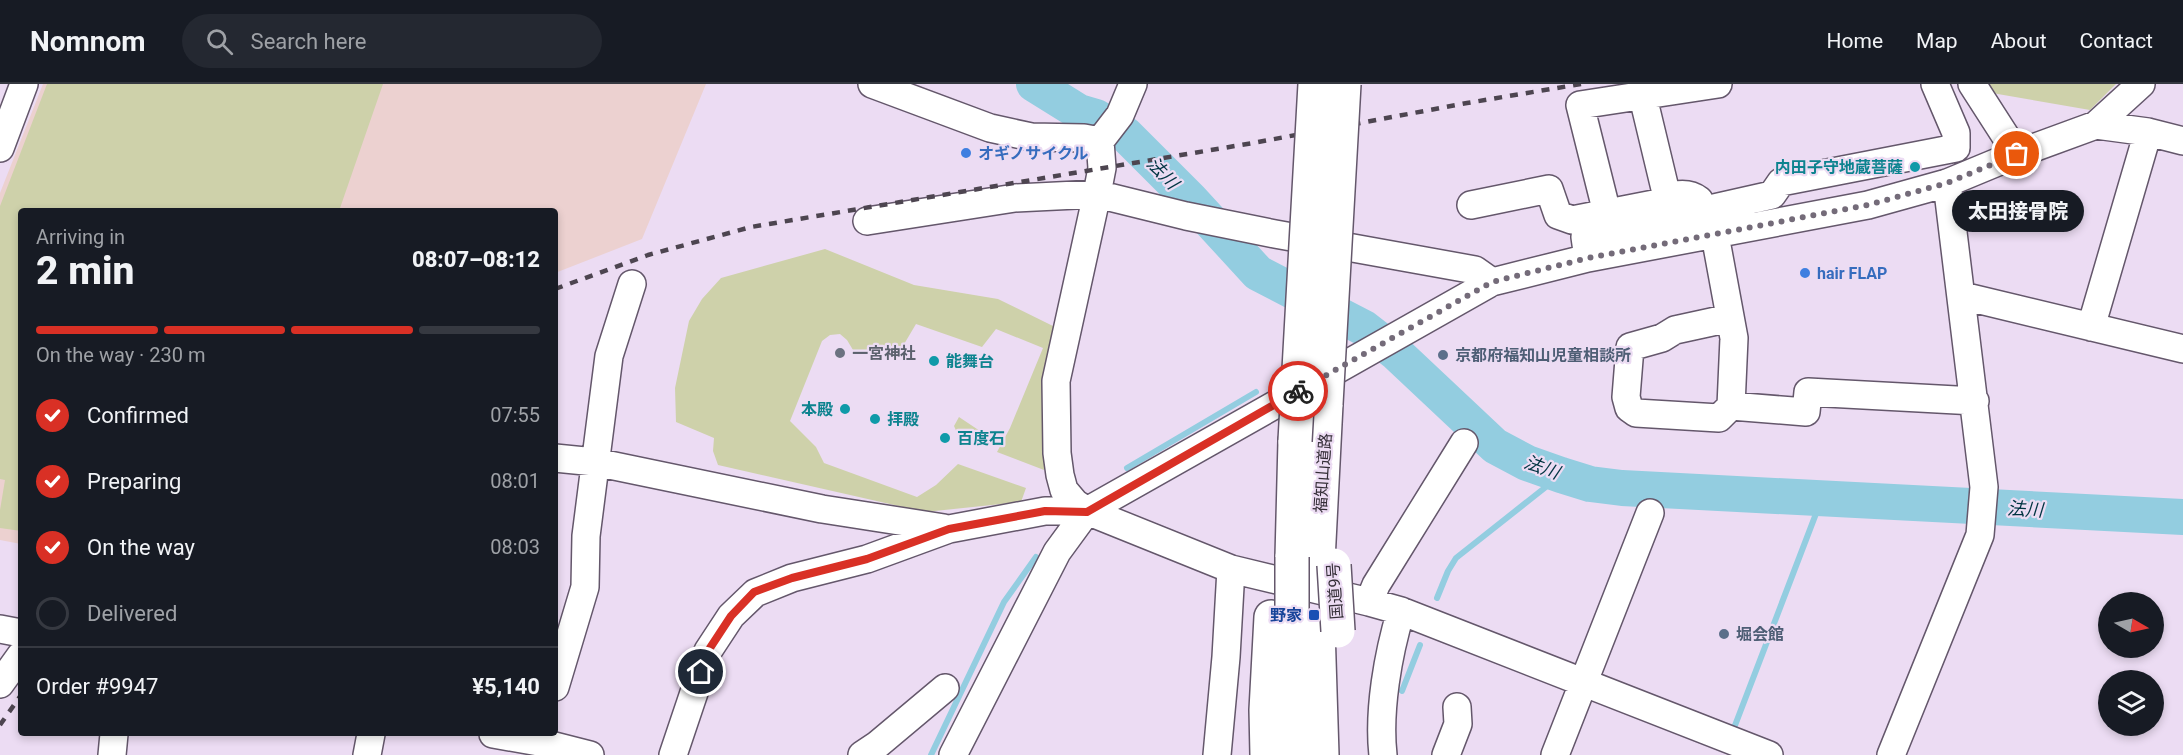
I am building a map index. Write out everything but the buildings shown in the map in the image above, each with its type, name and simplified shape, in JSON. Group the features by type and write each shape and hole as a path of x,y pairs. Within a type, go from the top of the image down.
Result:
{"highway":[{"name":"福知山道路","path":"1294,479 1315,84"},
{"name":"国道9号","path":"1267,755 1266,710 1305,624 1305,560 1327,416 1344,84"},
{"name":"国道9号","path":"1294,479 1305,560 1305,624 1343,755"},
{"path":"1296,755 1305,624"},
{"path":"1305,624 1322,755"}],"street":[{"path":"872,84 990,129 1031,137 1084,138 1108,131"},
{"path":"1133,84 1108,131 1097,194 1056,381 1057,453 1060,475 1064,490 1075,503 1087,512 1231,569 1401,611 1768,755"},
{"path":"1607,213 1581,105 1718,84"},
{"path":"1588,258 1585,237 1598,230 1772,195 1781,182 1956,148 1956,133 1935,84"},
{"path":"1972,84 2017,154"},
{"path":"953,755 1057,552 1087,512 1383,343 1492,282 1588,258 1868,205 1947,183 2096,125 2140,84"},
{"path":"0,148 14,96"},
{"path":"1643,97 1667,197"},
{"path":"2096,125 2148,132 2183,141"},
{"path":"2091,327 2148,132"},
{"path":"1891,755 1980,535 1982,522 1984,487 1963,296 1947,183"},
{"path":"1471,205 1549,189 1556,210 1564,219 1572,220 1659,203 1667,197 1692,195 1699,200 1701,211"},
{"path":"867,221 1014,198 1097,194 1223,224 1474,270 1492,282"},
{"path":"1715,235 1734,338 1731,405 1719,418 1636,413 1629,408 1626,397 1630,347 1662,338 1676,330 1730,318"},
{"path":"558,677 585,586 586,536 609,356 632,284"},
{"path":"1963,296 2183,349"},
{"path":"1731,405 1806,412 1808,392 1975,402"},
{"path":"1369,602 1376,585 1464,443"},
{"path":"558,458 594,462 822,509 949,529"},
{"path":"673,755 708,651 731,616 754,592 792,578 867,559 949,529 1045,511 1087,512"},
{"path":"1555,755 1650,513"},
{"path":"1216,755 1224,680 1231,569"},
{"path":"1383,755 1381,733 1389,663 1401,611"},
{"path":"0,629 18,632"},
{"path":"0,684 18,659"},
{"path":"862,755 945,688"},
{"path":"1446,755 1458,724 1457,707"},
{"path":"112,755 114,736"},
{"path":"367,755 371,736"},
{"path":"503,736 590,755"}],"shaded area":[{"path":"43,84 706,84 642,239 558,272 558,208 18,208 18,543 0,540 0,193"}],"green space":[{"path":"47,84 383,84 340,208 18,208 18,531 0,528 0,510 5,480 0,479 0,206"},
{"path":"1987,84 2116,84 2090,110 1992,93"},
{"path":"825,249 914,285 998,299 1055,327 1044,470 997,452 1010,428 1043,348 996,329 982,347 916,324 897,356 884,358 853,350 840,334 830,335 822,341 790,421 816,447 824,463 917,497 936,485 958,464 1026,488 1021,502 925,512 718,465 713,451 714,438 676,422 675,388 689,321 702,299 721,278"},
{"path":"959,417 980,431 979,440 959,437 954,426"}],"waterway":[{"name":"法川","path":"1034,84 1079,112 1096,117 1126,135 1190,199 1258,273 1364,328 1395,352 1495,446 1527,463 1590,484 1622,488 2183,517"},
{"name":"法川","path":"1360,333 1364,328"},
{"path":"1127,468 1256,392"},
{"path":"1437,598 1456,558 1561,475"},
{"path":"1734,728 1822,498"},
{"path":"931,755 1004,602 1036,557"},
{"path":"1402,691 1420,645"}],"railway":[{"path":"558,288 648,255 751,227 1253,143 1581,84"},
{"path":"0,725 18,699"}],"way so far":[{"path":"1298,391 1492,282 1588,258 1868,205 1947,183 2017,154"}],"place":[{"name":"オギノサイクル","path":"966,153"},
{"name":"太田接骨院","path":"2017,154"},
{"name":"内田子守地蔵菩薩","path":"1915,167"},
{"name":"hair FLAP","path":"1805,273"},
{"name":"一宮神社","path":"840,353"},
{"name":"京都府福知山児童相談所","path":"1443,355"},
{"name":"能舞台","path":"934,361"},
{"name":"本殿","path":"845,409"},
{"name":"拝殿","path":"875,419"},
{"name":"百度石","path":"945,438"},
{"name":"野家","path":"1314,615"},
{"name":"堀会館","path":"1724,634"}],"route":[{"path":"701,672 708,651 731,616 754,592 792,578 867,559 949,529 1045,511 1087,512 1298,391"}]}
